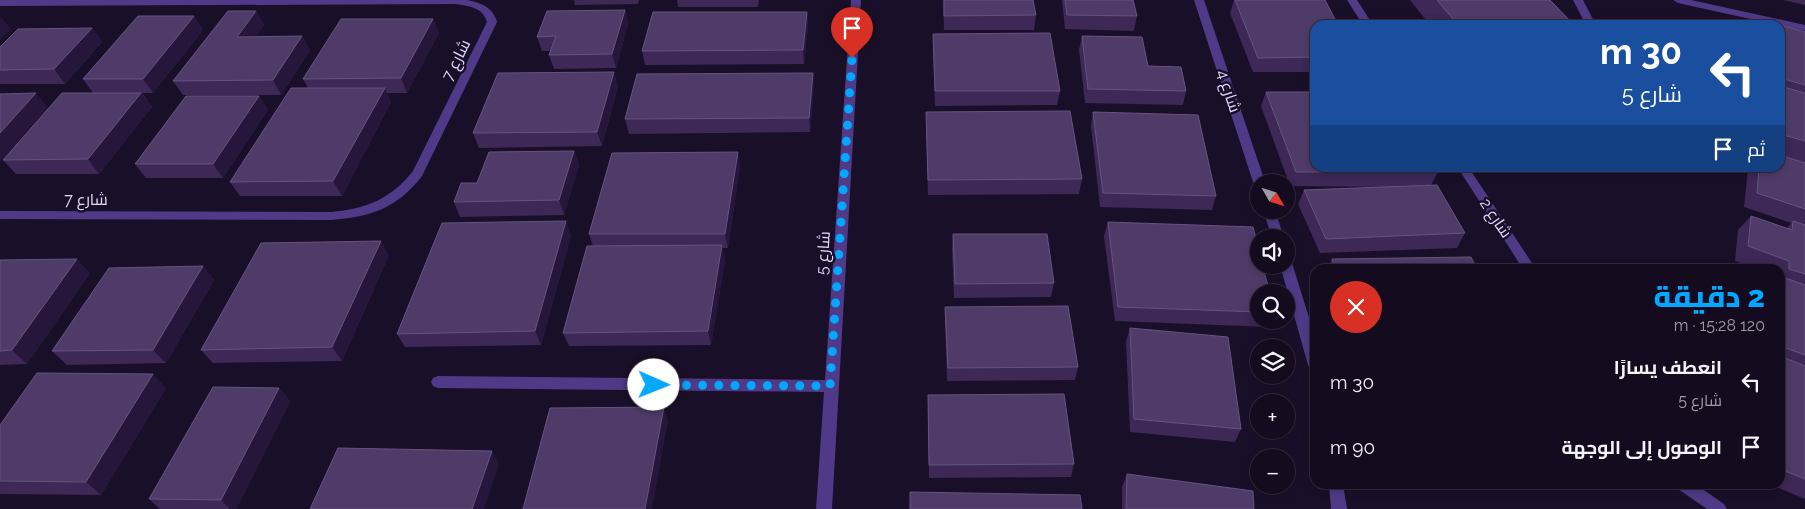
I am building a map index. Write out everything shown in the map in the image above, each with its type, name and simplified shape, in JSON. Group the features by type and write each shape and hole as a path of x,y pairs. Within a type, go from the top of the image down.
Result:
{"street":[{"name":"شارع 7","path":"0,3 455,0 478,5 489,14 492,22 418,173 403,192 372,210 331,216 0,215"},
{"name":"شارع 5","path":"824,509 830,386 856,0"},
{"name":"شارع 4","path":"1198,0 1257,174"},
{"path":"1352,0 1365,20"},
{"path":"1578,0 1588,20"},
{"path":"1678,0 1769,20"},
{"path":"1785,24 1805,28"},
{"name":"شارع 2","path":"1466,172 1527,264"},
{"path":"1289,274 1310,343"},
{"path":"438,382 830,386"},
{"path":"1337,489 1339,509"},
{"path":"1690,489 1719,509"}],"building":[{"path":"944,0 1033,0 1036,15 944,16"},
{"path":"1065,0 1133,0 1137,16 1067,15"},
{"path":"1235,0 1325,0 1335,20 1310,20 1310,57 1258,58"},
{"path":"1437,0 1550,0 1569,20 1454,20"},
{"path":"625,10 612,54 549,55 556,36 537,37 547,11"},
{"path":"228,11 256,11 237,37 302,36 273,80 173,81"},
{"path":"653,12 807,12 803,50 642,51"},
{"path":"138,16 194,16 143,79 83,79"},
{"path":"341,19 433,19 401,78 303,79"},
{"path":"1785,26 1805,32 1805,85 1785,79"},
{"path":"92,28 54,69 0,70 0,47 18,29"},
{"path":"1050,33 1060,91 935,91 933,34"},
{"path":"1082,36 1142,37 1148,66 1181,67 1186,91 1088,89"},
{"path":"614,72 597,132 473,133 498,73"},
{"path":"813,73 809,118 625,119 637,74"},
{"path":"1785,87 1805,93 1805,141 1785,135"},
{"path":"291,88 385,88 333,181 230,182"},
{"path":"1266,92 1310,92 1310,172 1296,172"},
{"path":"36,93 0,133 0,94"},
{"path":"62,93 141,93 88,159 3,160"},
{"path":"186,96 259,96 213,164 135,164"},
{"path":"1070,111 1082,179 928,180 926,112"},
{"path":"1093,112 1198,115 1216,196 1103,193"},
{"path":"574,151 559,200 454,202 461,183 477,183 489,152"},
{"path":"738,152 725,234 589,234 612,153"},
{"path":"1785,157 1805,163 1805,209 1757,193 1759,172 1785,172"},
{"path":"1437,185 1465,233 1326,239 1304,190"},
{"path":"1751,216 1792,230 1793,221 1805,225 1805,274 1789,269 1789,261 1748,246"},
{"path":"566,221 535,331 397,334 442,223"},
{"path":"1108,222 1253,227 1254,229 1250,229 1250,274 1265,274 1268,284 1250,284 1250,312 1118,307"},
{"path":"953,234 1047,234 1054,283 955,284"},
{"path":"381,241 332,347 201,350 261,243"},
{"path":"722,245 708,331 563,333 587,246"},
{"path":"1471,257 1474,264 1334,264 1332,259"},
{"path":"77,259 12,350 0,351 0,260"},
{"path":"203,266 153,350 52,351 109,268"},
{"path":"1785,278 1805,285 1805,355 1785,348"},
{"path":"1068,306 1078,367 948,368 945,307"},
{"path":"1130,328 1228,337 1241,429 1134,419"},
{"path":"1785,358 1805,366 1805,479 1785,471"},
{"path":"37,373 153,374 86,482 0,481 0,425"},
{"path":"213,387 279,388 221,500 149,499"},
{"path":"1064,394 1074,464 929,465 928,395"},
{"path":"664,407 645,509 523,509 550,408"},
{"path":"338,448 492,451 472,509 310,509"},
{"path":"1127,474 1250,491 1250,494 1253,494 1254,509 1126,509"},
{"path":"910,492 1080,495 1082,509 910,509"}],"route":[{"path":"654,385 830,386 852,58"}]}
